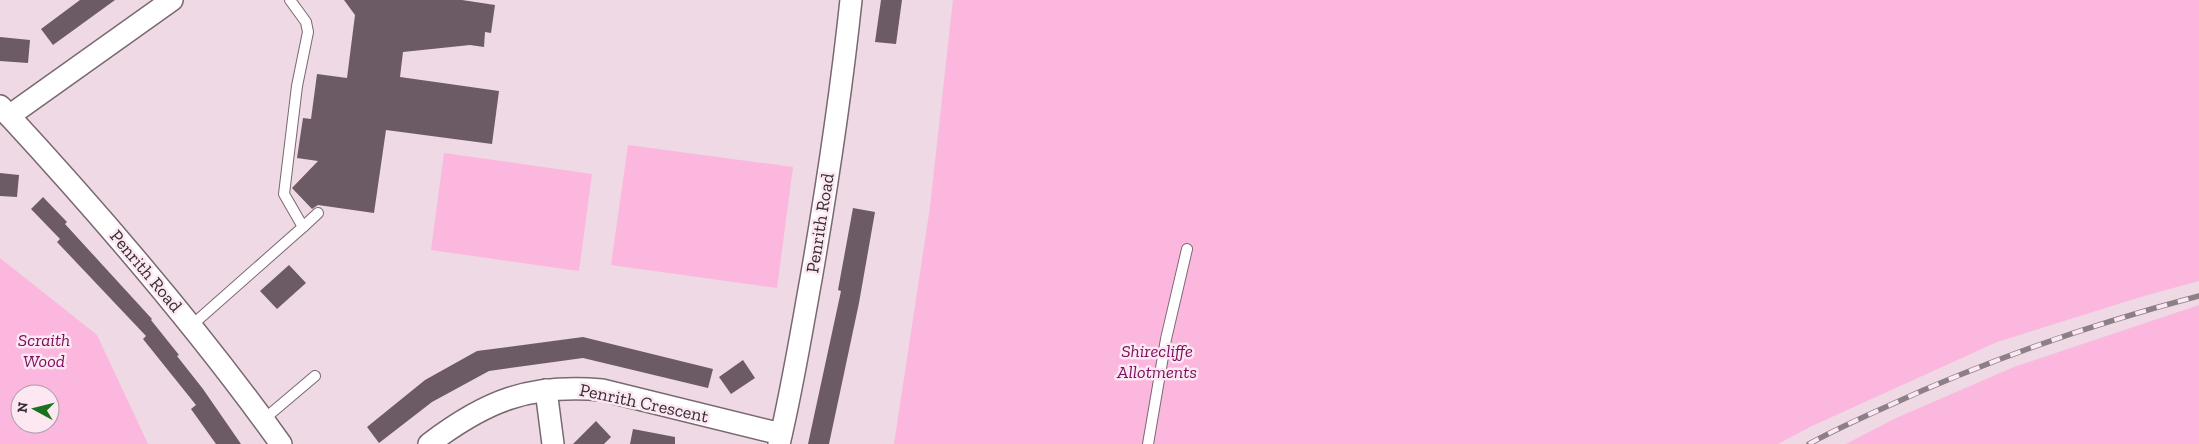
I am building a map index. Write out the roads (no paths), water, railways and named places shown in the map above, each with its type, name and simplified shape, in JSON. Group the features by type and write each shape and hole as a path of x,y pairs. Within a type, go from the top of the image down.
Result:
{"street":[{"path":"4,111 172,0"},
{"name":"Penrith Road","path":"780,439 819,228 843,69 850,0"},
{"name":"Penrith Road","path":"4,111 128,249 191,326 281,444"},
{"name":"Penrith Crescent","path":"429,444 478,411 509,397 546,390 572,388 602,390 780,439"},
{"path":"546,390 553,444"}],"lane":[{"path":"290,0 306,22 308,32 297,86 284,194 303,227"},
{"path":"191,326 318,213"},
{"path":"1148,444 1166,339 1187,249"},
{"path":"263,420 314,376"}],"railway":[{"path":"1809,444 1848,424 1926,389 2002,358 2080,331 2199,296"}],"park label":[{"name":"Scraith Wood","path":"44,350"},
{"name":"Shirecliffe Allotments","path":"1157,361"}]}
